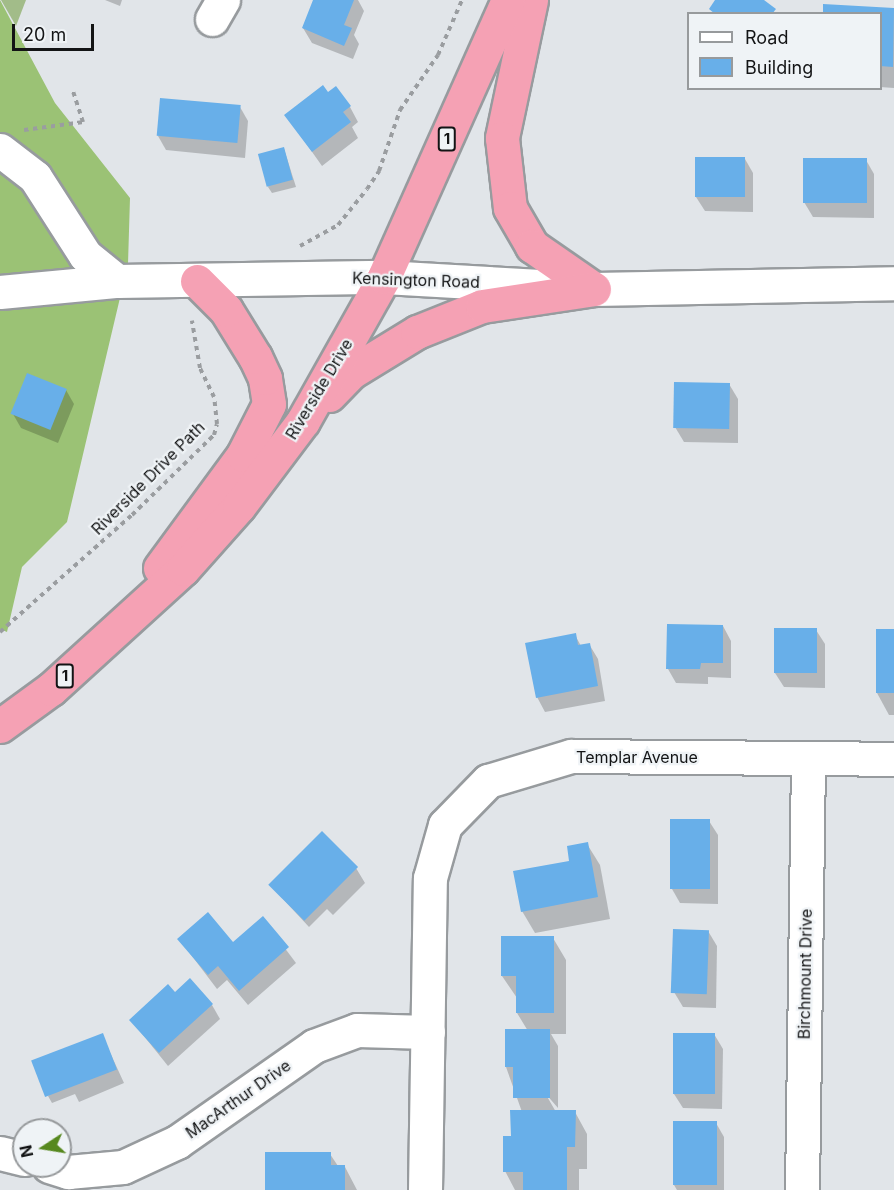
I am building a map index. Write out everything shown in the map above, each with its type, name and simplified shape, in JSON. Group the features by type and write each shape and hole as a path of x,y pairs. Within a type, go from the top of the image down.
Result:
{"highway":[{"name":"Riverside Drive","path":"0,726 51,689 124,619 163,588 212,538 303,422 384,277 508,0"},
{"path":"531,0 502,138 510,208 532,246 594,289"},
{"path":"303,422 350,373 417,332 482,306 594,289"},
{"path":"124,619 243,455 268,404 265,378 226,310 194,295"}],"street":[{"path":"10,140 84,255 117,281"},
{"name":"Kensington Road","path":"0,292 117,281 194,295 384,277 594,289 894,283"},
{"name":"Templar Avenue","path":"425,1190 430,878 446,825 488,781 571,756 894,759"},
{"name":"Birchmount Drive","path":"802,1190 808,758"},
{"name":"MacArthur Drive","path":"72,1172 123,1167 177,1142 314,1046 357,1030 428,1032"}],"path":[{"path":"289,248 318,239 354,210 379,171 400,110 438,56 462,0"},
{"path":"10,140 82,122 74,92"},
{"name":"Riverside Drive Path","path":"0,632 123,522 214,435 217,424 214,398 196,351 194,295"}],"green space":[{"path":"0,0 55,103 130,198 128,264 67,522 22,567 7,632 0,629"},
{"path":"1,0 26,0 16,26"}],"building":[{"path":"313,0 354,0 344,25 352,28 344,46 302,28"},
{"path":"715,0 764,0 776,9 774,12 713,12 709,9"},
{"path":"823,4 894,8 893,67 882,66 882,12 823,12"},
{"path":"323,85 328,92 336,86 351,106 343,112 351,122 312,152 284,115"},
{"path":"160,98 241,105 237,143 157,136"},
{"path":"284,147 293,180 267,187 258,154"},
{"path":"695,157 745,157 745,197 695,197"},
{"path":"803,158 867,158 867,203 803,203"},
{"path":"27,373 67,389 50,430 11,414"},
{"path":"674,382 730,383 729,429 673,428"},
{"path":"667,624 723,625 723,663 701,663 700,669 666,669"},
{"path":"774,628 817,628 817,673 774,673"},
{"path":"876,629 894,629 894,693 876,693"},
{"path":"576,633 578,645 590,643 598,686 536,698 525,643"},
{"path":"670,819 710,819 710,889 670,889"},
{"path":"322,831 358,867 304,921 268,885"},
{"path":"588,842 598,897 521,912 513,871 569,861 567,846"},
{"path":"208,912 233,942 263,916 289,947 239,991 218,966 208,975 177,939"},
{"path":"673,929 709,930 707,994 671,993"},
{"path":"501,936 554,936 554,1013 516,1013 516,976 501,976"},
{"path":"190,978 213,1004 159,1053 129,1020 168,984 175,992"},
{"path":"505,1029 550,1029 550,1098 513,1098 513,1067 505,1067"},
{"path":"103,1033 117,1069 45,1097 31,1061"},
{"path":"673,1033 715,1033 715,1094 673,1094"},
{"path":"510,1110 576,1110 575,1147 567,1147 567,1190 523,1190 523,1172 503,1172 503,1136 511,1136"},
{"path":"673,1121 717,1121 717,1185 673,1185"},
{"path":"265,1152 331,1152 331,1165 345,1165 345,1190 265,1190"}]}
